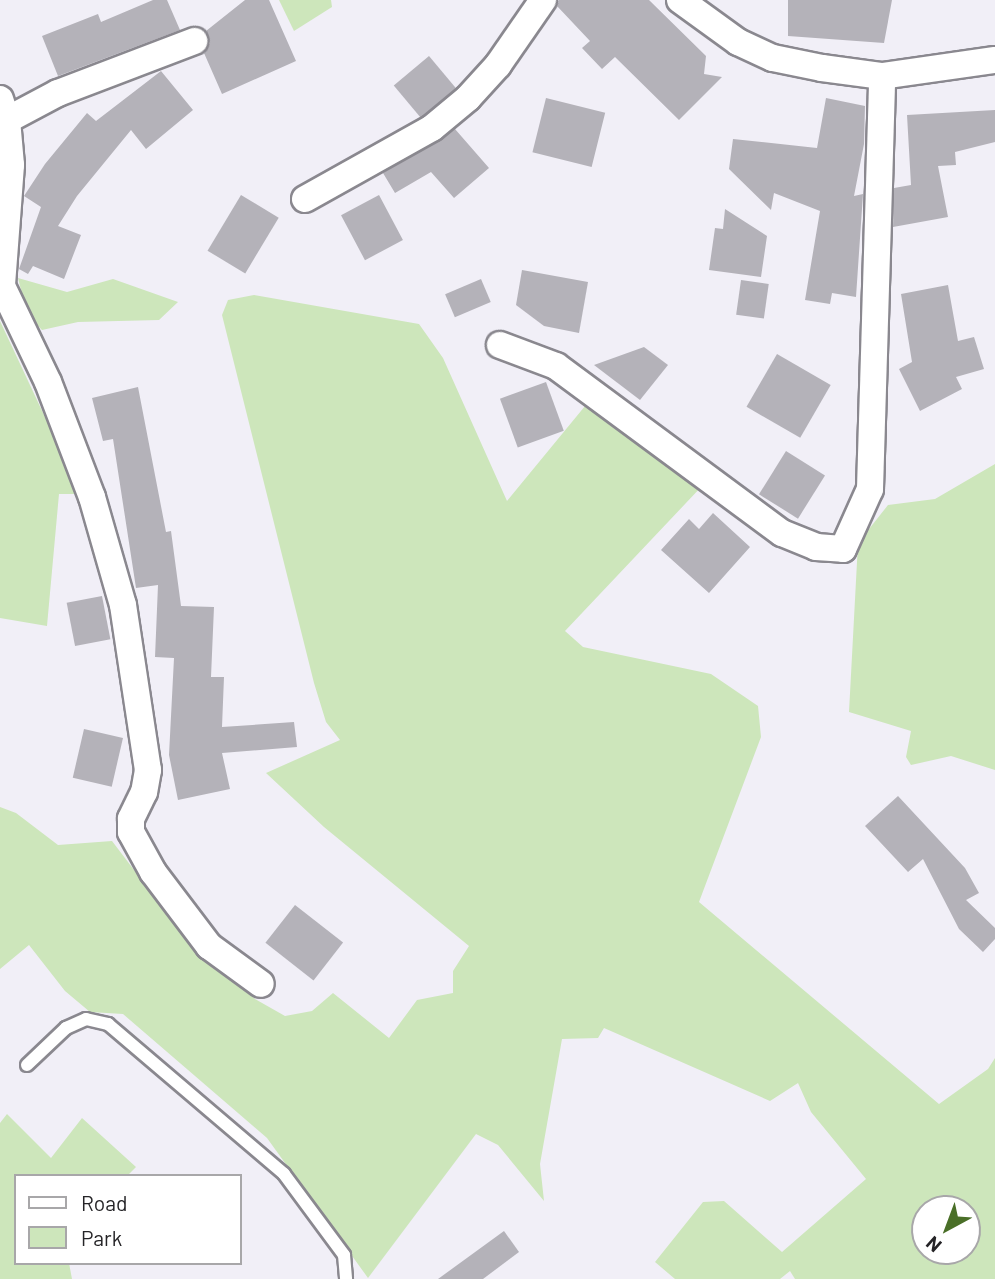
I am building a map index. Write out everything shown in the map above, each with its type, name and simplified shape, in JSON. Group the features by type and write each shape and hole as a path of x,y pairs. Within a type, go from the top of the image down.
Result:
{"street":[{"path":"305,199 432,128 459,106 498,65 543,0"},
{"path":"680,0 738,42 773,58 882,76 995,60"},
{"path":"194,41 58,93 4,109 11,165 2,285 48,382 92,497 123,605 148,769 144,792 131,818 131,832 153,872 209,946 261,985"},
{"path":"500,345 556,366 782,533 816,547 842,549 870,489 882,76"}],"lane":[{"path":"27,1065 66,1028 86,1019 108,1024 284,1174 344,1255 346,1279"}],"green space":[{"path":"279,0 331,0 332,7 294,31"},
{"path":"18,278 67,292 113,279 178,302 159,320 78,322 42,330 27,314"},
{"path":"254,295 419,324 443,358 507,501 590,400 703,485 565,631 583,647 711,674 758,706 761,737 699,902 939,1104 988,1069 995,1058 995,1279 795,1279 790,1271 780,1279 675,1279 655,1262 703,1202 724,1201 782,1252 866,1179 811,1112 798,1083 770,1101 604,1028 598,1038 562,1039 540,1164 544,1201 498,1145 476,1134 368,1278 267,1138 123,1014 90,1012 65,991 29,945 0,969 0,807 16,813 58,845 112,841 182,933 255,999 285,1016 312,1011 333,993 389,1038 417,1000 453,993 453,971 469,946 324,827 266,773 340,740 326,722 314,683 222,315 228,300"},
{"path":"0,321 81,494 59,494 47,626 0,618"},
{"path":"995,464 995,770 951,756 911,765 906,757 911,731 849,712 858,543 888,505 935,499"},
{"path":"7,1114 51,1158 82,1118 136,1167 129,1174 14,1174 14,1265 69,1265 72,1279 0,1279 0,1123"}],"building":[{"path":"153,0 167,0 180,30 58,76 42,36 98,14 101,22"},
{"path":"245,0 269,0 296,61 222,94 204,53 210,43 206,31"},
{"path":"559,0 649,0 706,56 704,74 722,77 679,120 615,57 602,69 582,48 590,41 557,6"},
{"path":"788,0 892,0 884,43 788,36"},
{"path":"429,56 456,88 421,118 394,86"},
{"path":"161,71 193,110 146,149 131,130 77,196 58,226 81,235 64,279 33,266 28,274 19,269 41,207 24,196 45,164 87,113 96,121"},
{"path":"546,98 605,113 592,167 532,152"},
{"path":"826,98 865,106 864,144 854,196 863,194 856,297 832,293 830,304 805,300 820,211 774,193 771,210 729,169 733,139 817,148"},
{"path":"995,110 995,142 955,152 956,165 938,166 948,217 893,227 894,188 911,185 907,115"},
{"path":"455,129 489,168 454,198 431,172 395,193 383,173"},
{"path":"241,195 279,218 245,273 208,251"},
{"path":"379,195 403,240 365,260 341,215"},
{"path":"725,209 767,236 761,277 709,270 715,228 723,229"},
{"path":"522,270 588,282 579,333 544,326 516,305"},
{"path":"481,279 491,302 455,317 445,294"},
{"path":"741,280 769,284 764,319 736,315"},
{"path":"948,285 958,341 974,337 984,369 956,377 962,389 920,411 899,369 912,362 901,294"},
{"path":"644,347 668,365 640,400 594,365"},
{"path":"777,354 831,385 800,438 746,407"},
{"path":"546,382 564,431 518,448 500,399"},
{"path":"138,387 166,532 171,531 181,606 214,607 211,677 224,677 222,727 294,722 297,747 222,753 230,789 178,800 169,755 174,658 155,657 158,585 136,588 113,439 103,441 92,398"},
{"path":"786,451 825,475 798,519 759,494"},
{"path":"713,513 750,547 709,593 661,550 689,519 699,529"},
{"path":"102,596 110,639 75,646 67,603"},
{"path":"84,729 123,738 112,787 73,778"},
{"path":"898,796 965,868 979,893 966,900 995,928 995,939 983,952 959,929 923,859 908,872 865,826"},
{"path":"295,905 343,943 314,980 265,943"},
{"path":"504,1231 519,1252 483,1279 438,1279"}]}
